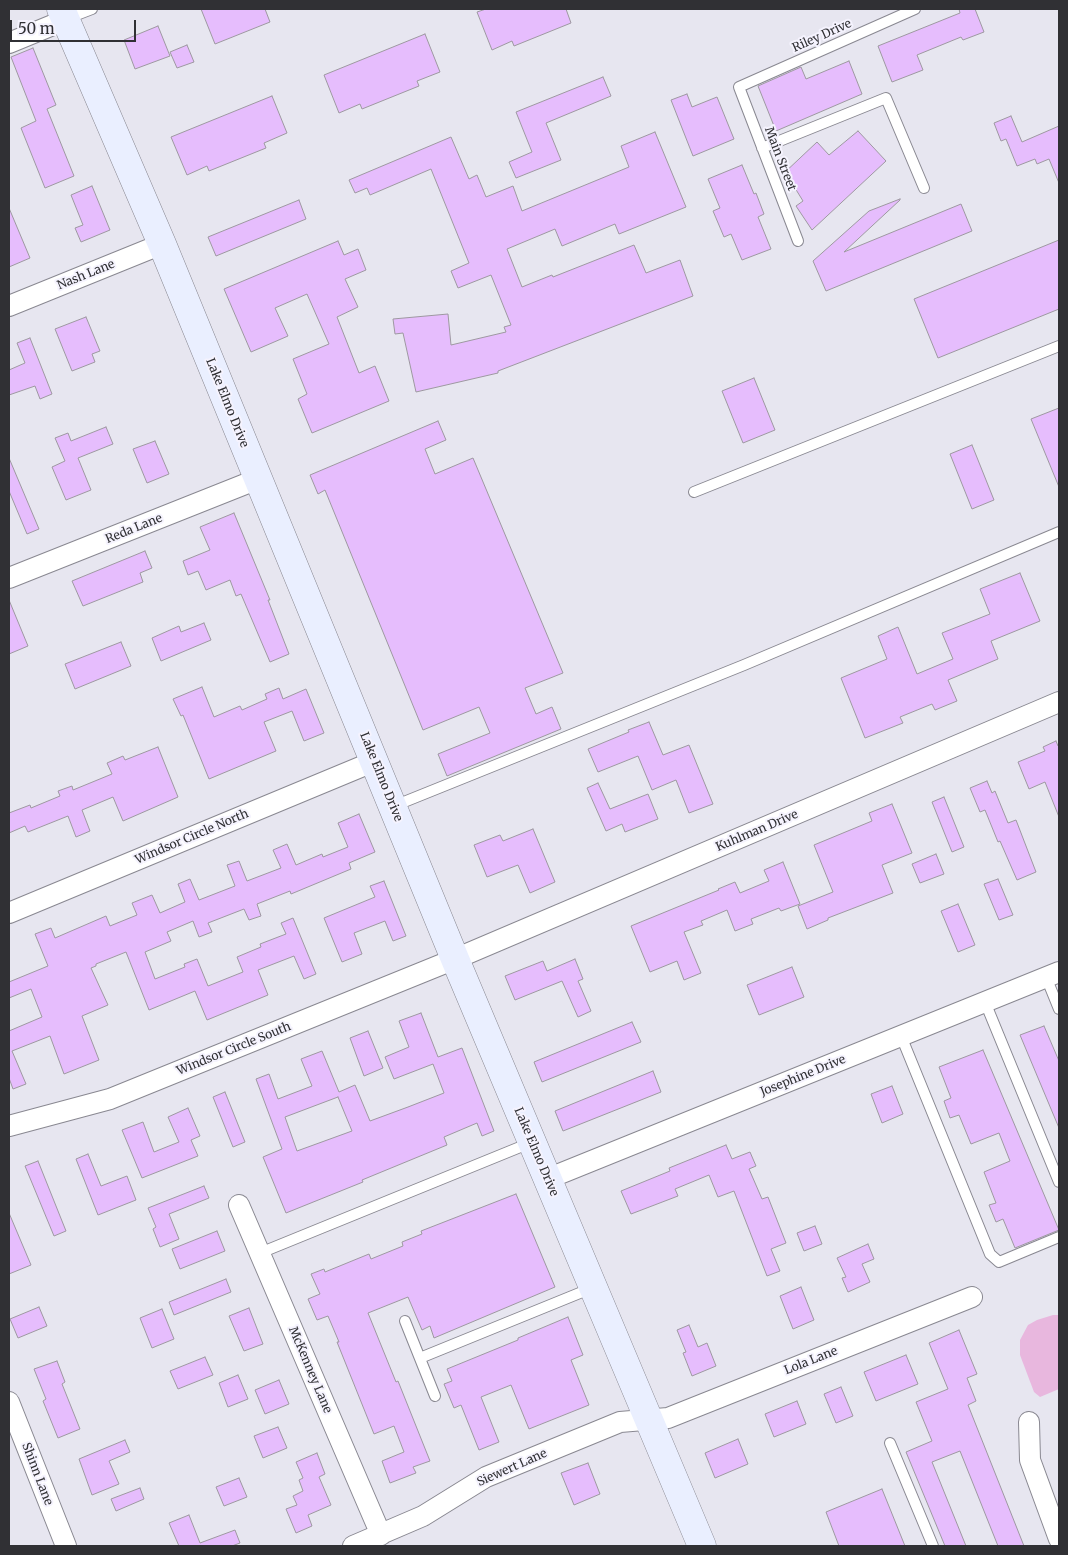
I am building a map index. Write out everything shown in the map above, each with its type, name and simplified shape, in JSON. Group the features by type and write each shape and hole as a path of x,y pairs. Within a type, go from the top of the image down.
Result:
{"main road":[{"name":"Lake Elmo Drive","path":"63,14 162,244 455,959 702,1546"}],"street":[{"path":"9,43 63,14"},
{"name":"Nash Lane","path":"9,306 162,244"},
{"name":"Reda Lane","path":"9,578 258,480"},
{"name":"Kuhlman Drive","path":"455,959 1059,702"},
{"name":"Windsor Circle North","path":"9,913 375,761"},
{"name":"Windsor Circle South","path":"9,1126 110,1099 455,959"},
{"name":"Josephine Drive","path":"547,1179 1053,974"},
{"name":"McKenney Lane","path":"239,1205 380,1535"},
{"name":"Lola Lane","path":"650,1421 668,1418 972,1297"},
{"name":"Shinn Lane","path":"9,1402 66,1546"},
{"name":"Siewert Lane","path":"353,1546 423,1516 486,1477 620,1422 650,1421"},
{"path":"1029,1422 1030,1460 1059,1539"}],"lane":[{"path":"63,14 92,9"},
{"name":"Riley Drive","path":"739,87 915,9"},
{"name":"Main Street","path":"739,87 798,241"},
{"path":"762,148 886,98 924,188"},
{"path":"694,492 1059,346"},
{"path":"393,807 744,665 1059,532"},
{"path":"1053,974 1059,1009"},
{"path":"985,1002 1059,1182"},
{"path":"901,1036 990,1254 999,1262 1059,1237"},
{"path":"260,1252 532,1143"},
{"path":"420,1358 593,1288"},
{"path":"405,1321 435,1396"},
{"path":"890,1443 933,1546"}],"shaded area":[{"path":"1053,1315 1059,1315 1059,1389 1040,1397 1034,1392 1020,1355 1020,1340 1028,1325"}],"building":[{"path":"201,9 265,9 270,22 215,44"},
{"path":"486,9 566,9 571,23 514,46 512,41 492,50 477,12"},
{"path":"959,9 975,9 984,32 963,40 961,37 917,55 923,70 892,82 878,46 960,13"},
{"path":"158,26 170,56 135,69 124,40"},
{"path":"425,34 440,72 417,81 419,86 362,109 360,104 339,113 324,75"},
{"path":"187,45 194,62 177,68 170,52"},
{"path":"33,48 56,105 47,109 74,176 45,188 21,128 36,121 11,57"},
{"path":"849,61 862,94 776,131 758,86 801,67 806,79"},
{"path":"603,77 611,96 546,123 561,160 516,178 509,162 532,152 516,112"},
{"path":"687,94 692,107 717,97 734,139 693,156 671,100"},
{"path":"272,96 287,133 264,143 266,148 209,171 207,166 187,175 171,137"},
{"path":"1011,116 1022,142 1059,126 1059,183 1049,159 1037,164 1035,159 1017,166 1006,139 1001,141 994,123"},
{"path":"858,131 886,161 812,230 796,206 803,201 795,188 782,175 817,142 829,155"},
{"path":"655,132 686,207 619,234 615,224 562,246 555,229 507,249 522,287 552,275 553,277 634,245 646,273 680,260 693,296 498,371 498,373 416,392 403,333 395,334 393,319 448,314 451,345 506,332 504,327 511,325 491,275 458,288 451,271 469,263 431,169 370,195 367,188 355,193 349,180 451,137 469,179 477,175 486,197 513,186 522,211 629,167 621,146"},
{"path":"742,165 764,214 758,217 771,249 742,260 731,234 724,237 713,211 720,208 708,179"},
{"path":"92,186 110,230 81,242 75,228 83,225 71,195"},
{"path":"900,199 844,252 961,204 972,231 826,291 813,261 869,211"},
{"path":"299,200 306,219 216,256 208,237"},
{"path":"9,208 30,258 9,267"},
{"path":"1059,240 1059,309 938,358 914,299"},
{"path":"338,241 344,255 358,249 366,270 345,279 358,307 337,317 359,373 375,366 389,401 312,433 298,399 307,394 293,359 329,344 307,294 275,308 288,336 251,352 224,289"},
{"path":"86,317 100,351 92,354 95,362 72,371 55,329"},
{"path":"30,338 52,394 40,399 35,386 9,395 9,370 25,363 17,343"},
{"path":"754,378 775,430 743,443 722,391"},
{"path":"1059,408 1059,487 1031,419"},
{"path":"438,421 446,440 425,449 435,474 473,458 563,673 525,688 536,714 552,707 561,729 447,776 438,754 490,733 479,707 423,730 325,490 318,494 310,475"},
{"path":"106,427 113,444 78,458 91,490 66,500 52,467 65,461 55,438 68,433 71,441"},
{"path":"155,441 169,474 147,483 133,449"},
{"path":"972,445 994,500 972,509 950,454"},
{"path":"9,458 39,529 27,534 9,491"},
{"path":"234,513 270,600 268,600 289,654 270,662 241,594 236,596 230,580 206,590 198,571 188,575 183,561 210,550 200,527"},
{"path":"145,551 152,568 140,573 143,582 83,606 72,581"},
{"path":"1020,573 1040,621 991,641 998,659 948,680 957,701 935,710 932,704 900,717 903,723 865,738 841,678 887,659 878,636 898,627 917,674 953,659 942,633 990,614 980,589"},
{"path":"9,600 28,646 9,654"},
{"path":"204,623 211,640 161,661 152,638 179,626 181,632"},
{"path":"121,642 131,666 75,689 65,664"},
{"path":"202,687 214,717 240,706 242,710 267,699 265,694 279,688 283,699 306,689 324,733 304,741 292,711 264,722 276,751 209,779 183,715 181,716 173,699"},
{"path":"649,722 663,755 689,745 713,804 689,813 676,780 652,790 638,756 598,772 588,749"},
{"path":"1056,741 1059,745 1059,817 1045,782 1029,789 1018,762 1045,751 1043,747"},
{"path":"158,747 178,797 123,821 113,797 82,810 90,831 76,837 68,816 28,832 25,826 9,833 9,813 30,805 31,808 60,796 58,791 72,786 73,790 112,774 107,763 123,756 125,760"},
{"path":"987,781 992,793 995,791 1008,823 1016,820 1036,872 1017,880 985,810 980,812 970,788"},
{"path":"598,783 610,809 648,794 658,819 625,832 622,824 606,831 587,788"},
{"path":"944,797 964,847 952,852 932,802"},
{"path":"892,804 912,853 882,865 893,893 828,918 828,920 807,929 798,906 833,892 814,845 872,821 869,813"},
{"path":"359,814 375,852 349,863 351,869 291,894 290,891 257,904 261,916 249,920 244,909 208,923 212,932 199,937 193,921 167,932 171,941 145,952 155,979 185,967 184,964 197,959 208,986 243,972 237,957 261,947 260,944 286,934 281,923 293,918 316,974 304,979 294,956 258,970 268,995 207,1020 195,991 149,1010 126,952 96,964 96,966 91,968 108,1005 82,1016 99,1060 64,1074 50,1036 12,1051 26,1084 13,1089 9,1078 9,1031 42,1017 31,989 9,998 9,982 48,966 35,934 51,928 55,938 106,916 110,926 137,915 132,903 152,895 160,913 185,902 178,884 190,879 199,900 235,886 227,865 239,861 247,881 281,868 273,850 287,844 296,865 322,854 323,857 348,847 338,823"},
{"path":"533,829 555,882 530,893 518,865 487,877 474,845 500,835 503,841"},
{"path":"936,854 944,874 920,883 912,864"},
{"path":"783,862 800,904 781,911 779,908 751,919 753,924 735,931 727,910 701,921 703,925 684,932 701,973 684,980 677,961 650,972 631,926 735,882 740,893 769,881 764,870"},
{"path":"998,879 1013,915 999,920 984,884"},
{"path":"384,881 406,936 393,941 385,921 354,933 362,954 342,962 324,918 375,897 370,886"},
{"path":"958,904 975,945 958,952 941,911"},
{"path":"575,959 583,979 578,981 591,1011 578,1017 562,981 515,1000 505,976 543,961 547,971"},
{"path":"792,967 804,997 759,1015 747,985"},
{"path":"421,1013 438,1057 462,1048 494,1131 482,1136 477,1123 444,1137 447,1145 286,1213 263,1157 282,1149 256,1079 269,1074 278,1099 312,1086 301,1059 322,1051 339,1092 355,1085 370,1121 444,1093 433,1064 394,1079 385,1057 409,1047 399,1021","holes":["338,1097 352,1131 297,1151 285,1117"]},
{"path":"632,1022 641,1042 542,1082 534,1062"},
{"path":"1044,1026 1059,1061 1059,1128 1020,1035"},
{"path":"368,1031 383,1068 364,1076 350,1038"},
{"path":"983,1050 1059,1230 1015,1248 1003,1219 996,1222 989,1205 996,1203 984,1172 1010,1161 999,1133 971,1144 959,1115 950,1118 944,1101 951,1098 939,1067"},
{"path":"653,1071 661,1092 563,1131 555,1111"},
{"path":"892,1086 903,1114 882,1123 871,1094"},
{"path":"225,1092 245,1142 233,1147 213,1097"},
{"path":"188,1108 200,1136 191,1140 198,1156 142,1178 122,1130 143,1122 154,1152 179,1142 168,1117"},
{"path":"726,1145 732,1159 750,1152 756,1166 749,1169 762,1199 768,1197 786,1243 771,1249 780,1271 767,1276 734,1191 718,1197 709,1175 675,1189 678,1196 631,1214 621,1191 670,1171 669,1168"},
{"path":"88,1154 101,1186 127,1176 136,1200 98,1215 76,1159"},
{"path":"38,1161 66,1231 54,1236 25,1166"},
{"path":"204,1186 209,1198 169,1214 179,1239 160,1247 153,1229 156,1227 148,1208"},
{"path":"516,1194 555,1287 434,1338 430,1326 422,1330 408,1297 368,1313 430,1461 413,1467 416,1473 390,1483 382,1461 404,1452 394,1426 374,1434 328,1316 317,1320 308,1299 320,1294 311,1274 324,1269 325,1272 369,1254 371,1259 403,1246 402,1242 422,1234 421,1231"},
{"path":"9,1213 31,1265 9,1274"},
{"path":"815,1226 822,1244 804,1251 797,1233"},
{"path":"217,1231 225,1251 180,1269 172,1249"},
{"path":"868,1244 874,1259 862,1264 870,1282 848,1292 842,1278 846,1277 837,1258"},
{"path":"226,1279 231,1292 174,1315 169,1302"},
{"path":"801,1287 814,1320 793,1329 780,1296"},
{"path":"39,1307 47,1326 18,1338 10,1319"},
{"path":"249,1308 263,1344 244,1351 229,1316"},
{"path":"162,1309 174,1339 152,1348 140,1318"},
{"path":"568,1317 583,1355 571,1360 589,1405 529,1429 511,1385 481,1397 499,1442 479,1450 461,1405 454,1408 444,1384 452,1381 447,1369"},
{"path":"689,1325 698,1347 707,1343 716,1366 692,1376 683,1353 686,1352 677,1330"},
{"path":"959,1330 977,1374 967,1378 976,1401 968,1405 1024,1546 998,1546 960,1451 932,1462 966,1546 945,1546 906,1452 932,1441 916,1402 948,1389 929,1343"},
{"path":"906,1355 918,1384 876,1401 864,1372"},
{"path":"205,1357 213,1375 178,1389 170,1371"},
{"path":"57,1361 65,1382 62,1384 80,1429 58,1438 43,1401 46,1399 34,1369"},
{"path":"238,1375 248,1399 228,1407 219,1383"},
{"path":"279,1380 289,1404 265,1414 255,1390"},
{"path":"841,1387 853,1416 836,1423 824,1394"},
{"path":"797,1401 806,1424 774,1437 765,1414"},
{"path":"278,1427 287,1448 263,1458 254,1436"},
{"path":"738,1439 748,1464 715,1478 705,1453"},
{"path":"125,1440 130,1452 109,1461 119,1484 92,1495 79,1459"},
{"path":"317,1453 325,1474 319,1477 331,1505 308,1515 312,1526 296,1533 286,1509 297,1505 293,1496 303,1491 299,1480 303,1478 296,1462"},
{"path":"588,1463 600,1494 574,1505 561,1473"},
{"path":"239,1478 247,1497 224,1506 216,1487"},
{"path":"140,1488 144,1499 116,1511 111,1499"},
{"path":"882,1489 905,1546 839,1546 826,1512"},
{"path":"189,1515 200,1543 235,1530 240,1543 232,1546 179,1546 169,1523"}]}
